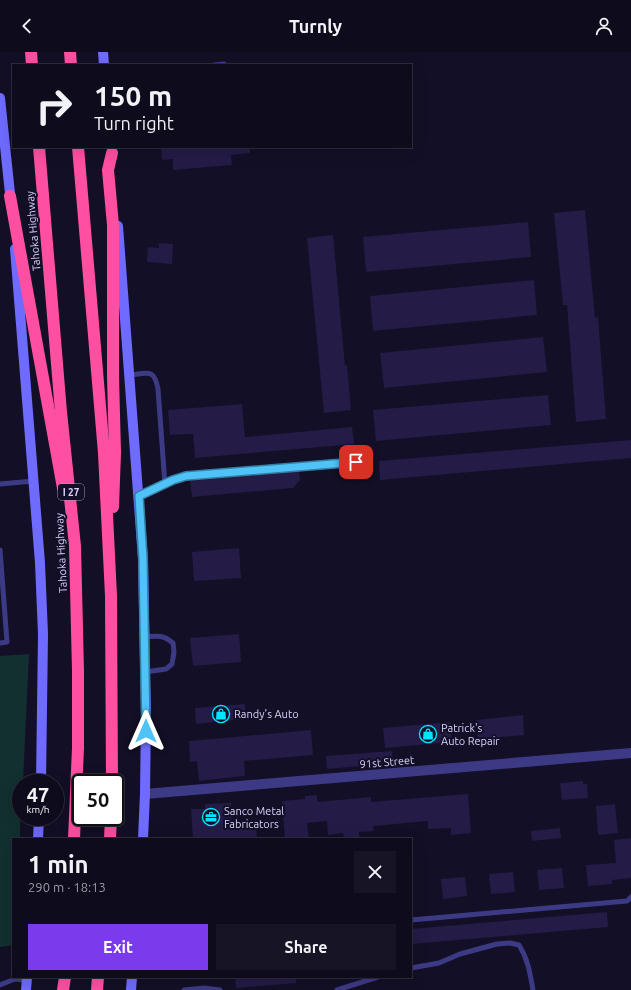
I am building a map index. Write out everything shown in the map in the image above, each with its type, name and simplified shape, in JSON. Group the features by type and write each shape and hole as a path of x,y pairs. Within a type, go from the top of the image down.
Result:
{"highway":[{"path":"31,52 32,64"},
{"path":"70,52 71,64"},
{"name":"Tahoka Highway","path":"39,148 61,412 70,480 76,559 78,748 74,838"},
{"path":"78,148 104,453 111,586"},
{"path":"112,150 108,170 113,225 113,376 115,453 111,586 112,774"},
{"path":"10,196 76,559"},
{"path":"110,838 111,826"},
{"path":"63,990 64,978"},
{"path":"97,990 98,978"}],"main road":[{"path":"103,52 104,64"},
{"name":"Tahoka Highway","path":"0,98 10,196 40,563 43,634 41,774"},
{"path":"112,150 143,559 146,715 143,838"},
{"path":"38,838 39,826"},
{"path":"130,990 132,978"}],"street":[{"name":"91st Street","path":"145,794 631,753"}],"lane":[{"path":"130,375 147,373 153,374 156,378 165,485"},
{"path":"139,496 186,476 356,462"},
{"path":"0,484 34,481"},
{"path":"0,550 7,642 0,643"},
{"path":"144,637 162,636 167,638 173,643 174,652 172,664 166,669 145,672"},
{"path":"412,920 627,901 631,897"},
{"path":"412,968 440,963 460,954 497,944 510,943 519,945 525,955 530,971 533,990"},
{"path":"337,990 375,978"},
{"path":"0,985 14,979 27,982"},
{"path":"184,990 204,988 220,990"},
{"path":"130,990 136,990"}],"green space":[{"path":"29,654 23,774 12,774 12,826 20,826 20,838 12,838 12,945 0,947 0,656"}],"building":[{"path":"161,148 250,148 250,153 231,155 232,165 173,170 173,159 162,160"},
{"path":"585,210 595,318 598,317 606,419 576,422 567,305 563,305 554,213"},
{"path":"528,222 531,257 366,272 363,237"},
{"path":"333,235 345,366 347,365 351,410 324,413 307,238"},
{"path":"159,243 173,244 172,264 147,262 148,247 159,248"},
{"path":"534,280 537,315 373,331 370,296"},
{"path":"543,337 547,372 384,388 380,353"},
{"path":"548,395 551,425 376,441 373,410"},
{"path":"242,404 245,437 352,427 354,444 195,458 193,434 170,435 168,410"},
{"path":"631,440 631,458 380,480 379,461"},
{"path":"299,471 300,480 293,488 192,497 190,481"},
{"path":"239,548 241,578 194,581 192,552"},
{"path":"239,634 241,662 193,666 190,638"},
{"name":"Randy's Auto","path":"245,704 246,719 196,724 195,708"},
{"path":"523,715 524,735 478,739 476,720"},
{"name":"Patrick's Auto Repair","path":"450,722 452,742 385,748 383,728"},
{"path":"311,730 313,755 244,761 245,776 199,781 197,761 190,762 189,741"},
{"path":"392,751 393,763 327,769 326,756"},
{"path":"583,781 583,784 587,784 588,798 562,800 560,783"},
{"path":"468,794 471,833 451,835 451,828 428,829 428,821 373,826 374,831 359,832 359,837 344,838 343,833 328,835 327,821 307,823 309,838 285,838 282,801 305,799 305,796 317,795 317,802 371,797 371,802"},
{"name":"Sanco Metal Fabricators","path":"231,803 232,826 256,825 257,838 193,838 191,809 205,809 205,804"},
{"path":"615,804 618,833 598,835 596,806"},
{"path":"560,828 561,838 532,841 531,831"},
{"path":"631,838 631,878 612,880 612,884 588,886 586,865 616,863 614,840"},
{"path":"562,868 564,888 539,890 537,870"},
{"path":"513,872 515,892 491,894 489,874"},
{"path":"465,877 467,896 443,899 441,879"},
{"path":"607,912 608,927 412,944 412,929"},
{"path":"235,978 296,978 296,983 236,988"}],"place":[{"name":"Randy's Auto","path":"221,714"},
{"name":"Patrick's Auto Repair","path":"428,734"},
{"name":"Sanco Metal Fabricators","path":"211,817"}],"route":[{"path":"146,731 145,625 139,496 173,480 186,476 356,462"}]}
